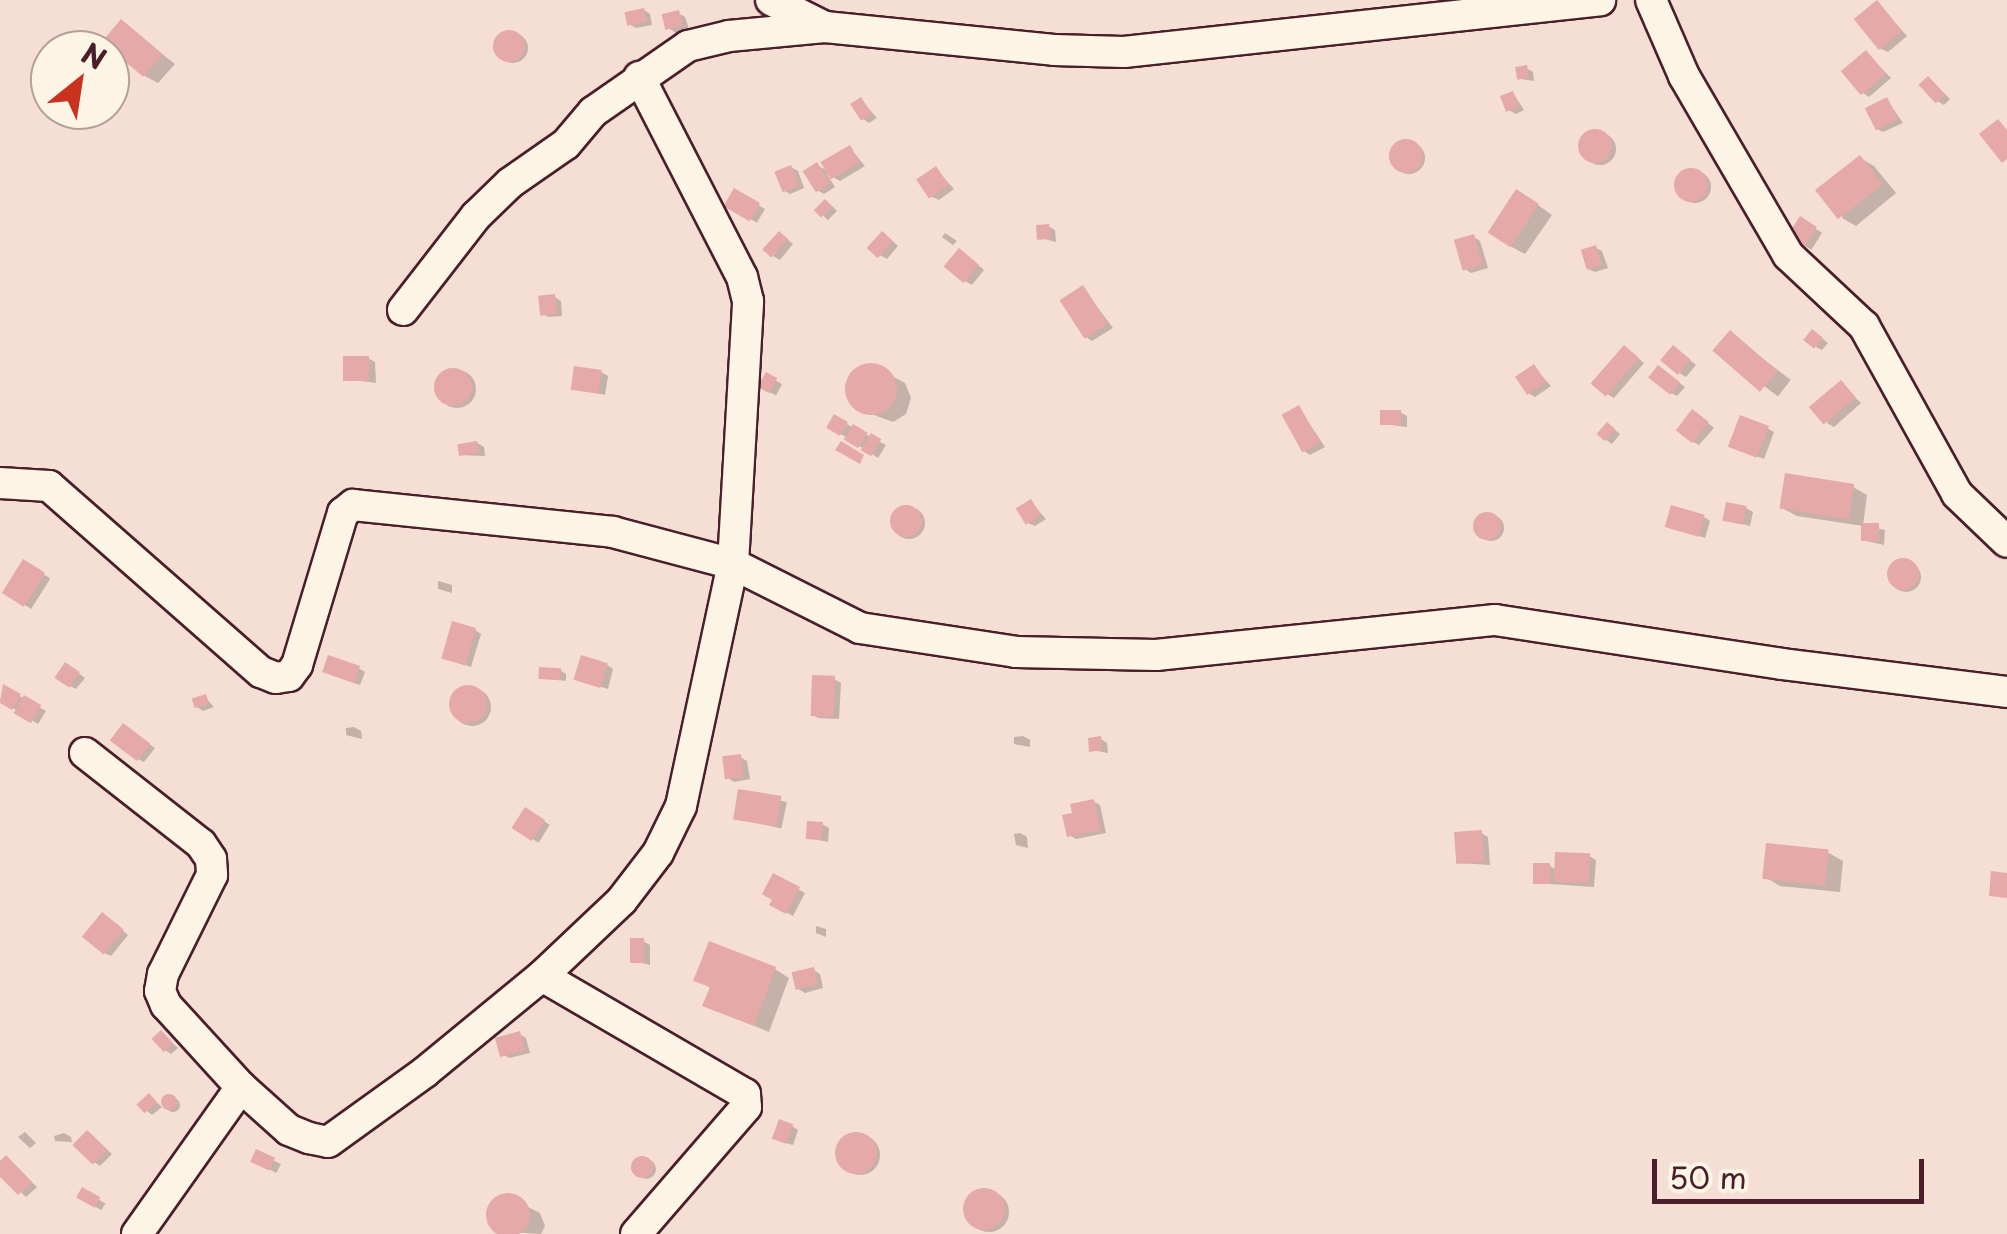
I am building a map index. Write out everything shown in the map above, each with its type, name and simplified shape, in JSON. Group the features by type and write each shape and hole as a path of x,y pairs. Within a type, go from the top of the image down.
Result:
{"street":[{"path":"771,0 825,27"},
{"path":"403,310 476,216 639,77 701,43 729,36 825,27 1054,50 1124,52 1600,0"},
{"path":"1650,0 1684,76 1788,254 1864,326 1957,494 2007,542"},
{"path":"85,753 201,844 211,858 212,875 163,974 160,991 166,1005 241,1087 288,1130 328,1142 425,1072 542,976 622,900 658,853 681,806 734,564 748,302 742,277 639,77"},
{"path":"0,484 49,486 261,672 276,678 288,676 297,665 343,513 353,505 559,523 734,564 860,628 889,636 1016,652 1156,655 1494,620 1782,664 2007,692"},
{"path":"542,976 745,1094 746,1107 636,1234"},
{"path":"137,1234 241,1087"}],"building":[{"path":"1877,0 1902,31 1879,50 1854,19"},
{"path":"644,8 647,22 627,26 624,12"},
{"path":"679,10 683,26 665,30 662,14"},
{"path":"121,19 162,54 143,77 130,66 130,30 112,30"},
{"path":"509,30 520,35 525,46 520,57 509,62 498,57 493,46 498,35"},
{"path":"1866,50 1886,74 1861,95 1841,71"},
{"path":"1527,65 1529,78 1517,80 1515,67"},
{"path":"1928,76 1945,94 1936,103 1918,85"},
{"path":"1513,91 1519,107 1506,112 1500,96"},
{"path":"861,97 872,114 861,121 850,104"},
{"path":"1887,97 1898,119 1876,131 1865,108"},
{"path":"1998,119 2007,130 2007,159 2002,163 1979,134"},
{"path":"1595,129 1607,134 1612,146 1607,158 1595,163 1583,158 1578,146 1583,134"},
{"path":"1406,139 1418,144 1423,156 1418,168 1406,173 1394,168 1389,156 1394,144"},
{"path":"850,145 860,162 831,179 821,162"},
{"path":"1860,155 1883,184 1838,219 1815,190"},
{"path":"817,162 830,183 816,192 803,171"},
{"path":"791,165 799,185 783,192 774,172"},
{"path":"936,166 949,185 929,198 916,179"},
{"path":"1691,168 1703,173 1708,185 1703,197 1691,202 1679,197 1674,185 1679,173"},
{"path":"734,188 760,203 749,221 724,206"},
{"path":"1516,189 1539,204 1510,247 1488,233"},
{"path":"825,199 832,206 821,217 814,210"},
{"path":"1800,216 1817,227 1803,248 1786,237"},
{"path":"1049,224 1050,239 1037,240 1036,225"},
{"path":"779,231 788,239 771,258 762,250"},
{"path":"882,231 893,241 878,258 867,248"},
{"path":"1474,234 1483,265 1463,271 1454,240"},
{"path":"1596,245 1602,265 1587,270 1581,250"},
{"path":"959,248 979,265 963,283 944,266"},
{"path":"1083,285 1108,324 1085,339 1060,300"},
{"path":"555,294 557,314 540,316 538,296"},
{"path":"1812,329 1823,338 1814,349 1803,340"},
{"path":"1730,330 1778,371 1760,392 1712,350"},
{"path":"1624,345 1639,358 1606,397 1591,383"},
{"path":"1673,345 1691,360 1678,375 1660,360"},
{"path":"343,356 369,356 369,381 343,381"},
{"path":"871,363 889,371 897,389 889,407 871,415 853,407 845,389 853,371"},
{"path":"1534,364 1546,382 1527,395 1515,377"},
{"path":"1658,365 1680,382 1670,395 1648,378"},
{"path":"574,366 602,370 598,394 571,390"},
{"path":"453,368 467,373 472,387 467,401 453,406 439,401 434,387 439,373"},
{"path":"766,372 777,378 769,393 758,387"},
{"path":"1841,380 1856,398 1824,425 1809,407"},
{"path":"1299,405 1320,443 1302,452 1282,415"},
{"path":"1692,409 1709,422 1693,443 1676,431"},
{"path":"1380,410 1401,410 1401,425 1380,425"},
{"path":"834,414 848,422 840,436 826,428"},
{"path":"1740,415 1769,426 1757,458 1728,447"},
{"path":"1607,422 1615,429 1605,441 1597,434"},
{"path":"853,424 868,433 858,448 844,439"},
{"path":"871,433 881,439 871,456 861,450"},
{"path":"477,441 479,453 459,456 457,444"},
{"path":"841,441 864,455 860,464 835,450"},
{"path":"1785,473 1854,484 1849,520 1779,509"},
{"path":"1031,499 1041,515 1026,525 1016,509"},
{"path":"1726,502 1747,506 1743,525 1722,521"},
{"path":"906,505 918,509 922,521 918,533 906,537 894,533 890,521 894,509"},
{"path":"1671,505 1705,515 1698,537 1665,527"},
{"path":"1487,512 1497,516 1501,526 1497,536 1487,540 1477,536 1473,526 1477,516"},
{"path":"1861,523 1879,523 1879,541 1861,541"},
{"path":"1903,558 1914,563 1919,574 1914,585 1903,590 1892,585 1887,574 1892,563"},
{"path":"23,559 45,573 24,607 2,593"},
{"path":"452,621 476,628 465,665 441,658"},
{"path":"328,655 360,666 354,683 322,672"},
{"path":"581,655 608,663 600,688 573,680"},
{"path":"65,662 80,672 69,688 54,678"},
{"path":"539,667 561,668 560,680 538,679"},
{"path":"812,675 835,676 834,717 811,716"},
{"path":"3,684 21,694 12,710 0,703"},
{"path":"468,685 482,690 487,704 482,718 468,723 454,718 449,704 454,690"},
{"path":"206,694 209,704 195,708 192,698"},
{"path":"24,695 41,705 31,723 14,713"},
{"path":"123,723 150,743 137,761 110,741"},
{"path":"1101,736 1102,750 1089,752 1088,738"},
{"path":"741,754 744,777 725,779 722,756"},
{"path":"738,789 781,796 777,827 733,820"},
{"path":"1094,799 1101,830 1067,837 1062,815 1072,813 1070,804"},
{"path":"525,807 545,820 532,841 511,828"},
{"path":"807,821 823,822 822,840 806,839"},
{"path":"1482,830 1484,862 1456,864 1454,832"},
{"path":"1766,843 1829,850 1825,885 1762,879"},
{"path":"1555,852 1590,853 1589,883 1554,882"},
{"path":"1533,863 1550,863 1550,884 1533,884"},
{"path":"1991,871 2007,873 2007,898 1989,896"},
{"path":"773,873 800,887 786,914 769,905 772,900 762,894"},
{"path":"102,912 124,930 104,954 82,937"},
{"path":"630,938 644,938 644,963 630,963"},
{"path":"709,941 776,967 754,1026 702,1006 710,987 693,981"},
{"path":"814,967 818,985 796,990 792,972"},
{"path":"161,1030 173,1043 164,1052 151,1039"},
{"path":"520,1031 525,1050 500,1057 495,1038"},
{"path":"149,1093 157,1102 144,1113 136,1104"},
{"path":"169,1094 177,1102 169,1110 161,1102"},
{"path":"779,1119 793,1124 786,1144 772,1139"},
{"path":"87,1130 107,1149 93,1165 72,1145"},
{"path":"856,1132 871,1138 877,1153 871,1168 856,1174 841,1168 835,1153 841,1138"},
{"path":"256,1149 275,1158 269,1171 250,1162"},
{"path":"6,1155 32,1182 18,1195 0,1177 0,1161"},
{"path":"642,1156 650,1159 650,1175 642,1178 634,1175 631,1167 634,1159"},
{"path":"82,1187 100,1197 95,1208 76,1197"},
{"path":"984,1188 999,1194 1005,1209 999,1224 984,1230 969,1224 963,1209 969,1194"},
{"path":"508,1193 524,1199 530,1215 524,1231 508,1237 492,1231 486,1215 492,1199"}]}
